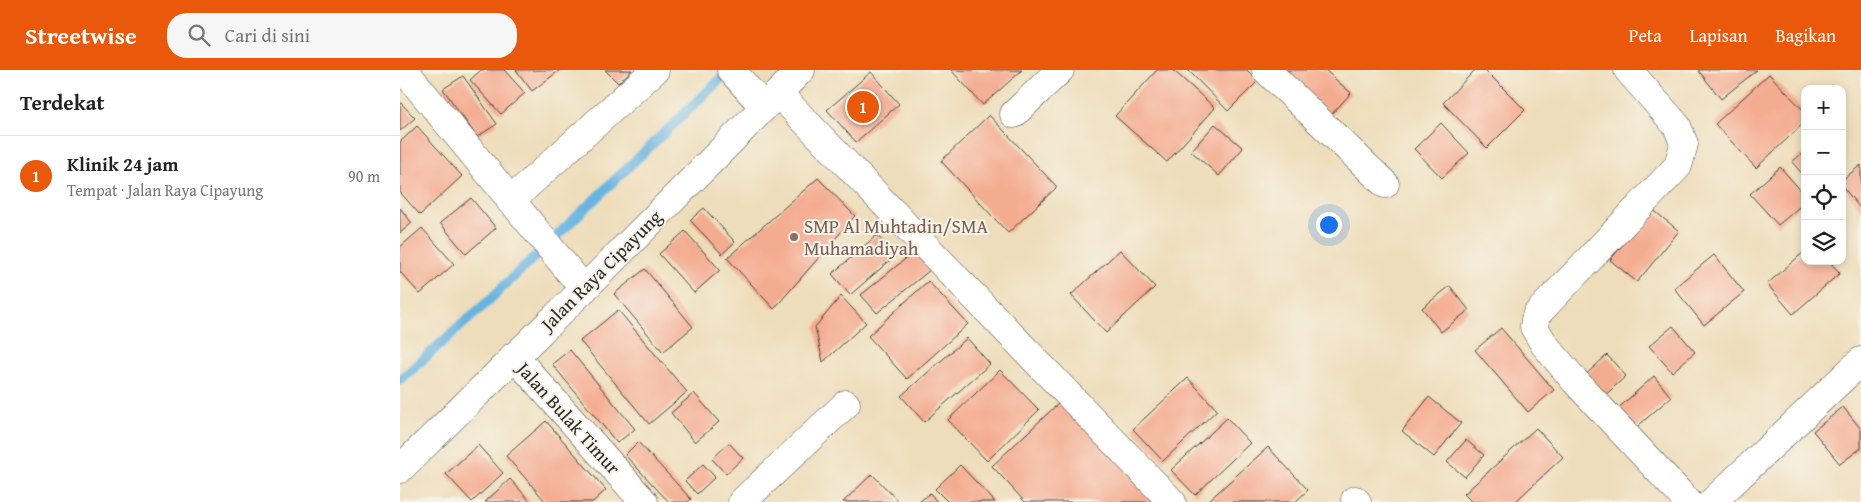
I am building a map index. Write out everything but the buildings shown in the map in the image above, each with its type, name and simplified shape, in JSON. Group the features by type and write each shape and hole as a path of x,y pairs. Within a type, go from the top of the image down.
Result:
{"street":[{"path":"404,70 577,280"},
{"path":"510,201 655,70"},
{"name":"Jalan Raya Cipayung","path":"400,469 514,356 577,280 755,89 800,70"},
{"path":"1014,114 1060,70"},
{"path":"1266,70 1385,184"},
{"path":"1628,70 1677,126 1684,144 1678,166 1537,314 1534,327 1544,344 1575,381 1688,502"},
{"path":"755,89 1172,502"},
{"name":"Jalan Bulak Timur","path":"514,356 644,502"},
{"path":"1712,502 1861,361"},
{"path":"742,502 846,404"}],"waterway":[{"path":"400,380 483,306 729,71"}],"place":[{"name":"Klinik 24 jam","path":"863,107"},
{"name":"SMP Al Muhtadin/SMA Muhamadiyah","path":"794,237"}]}
